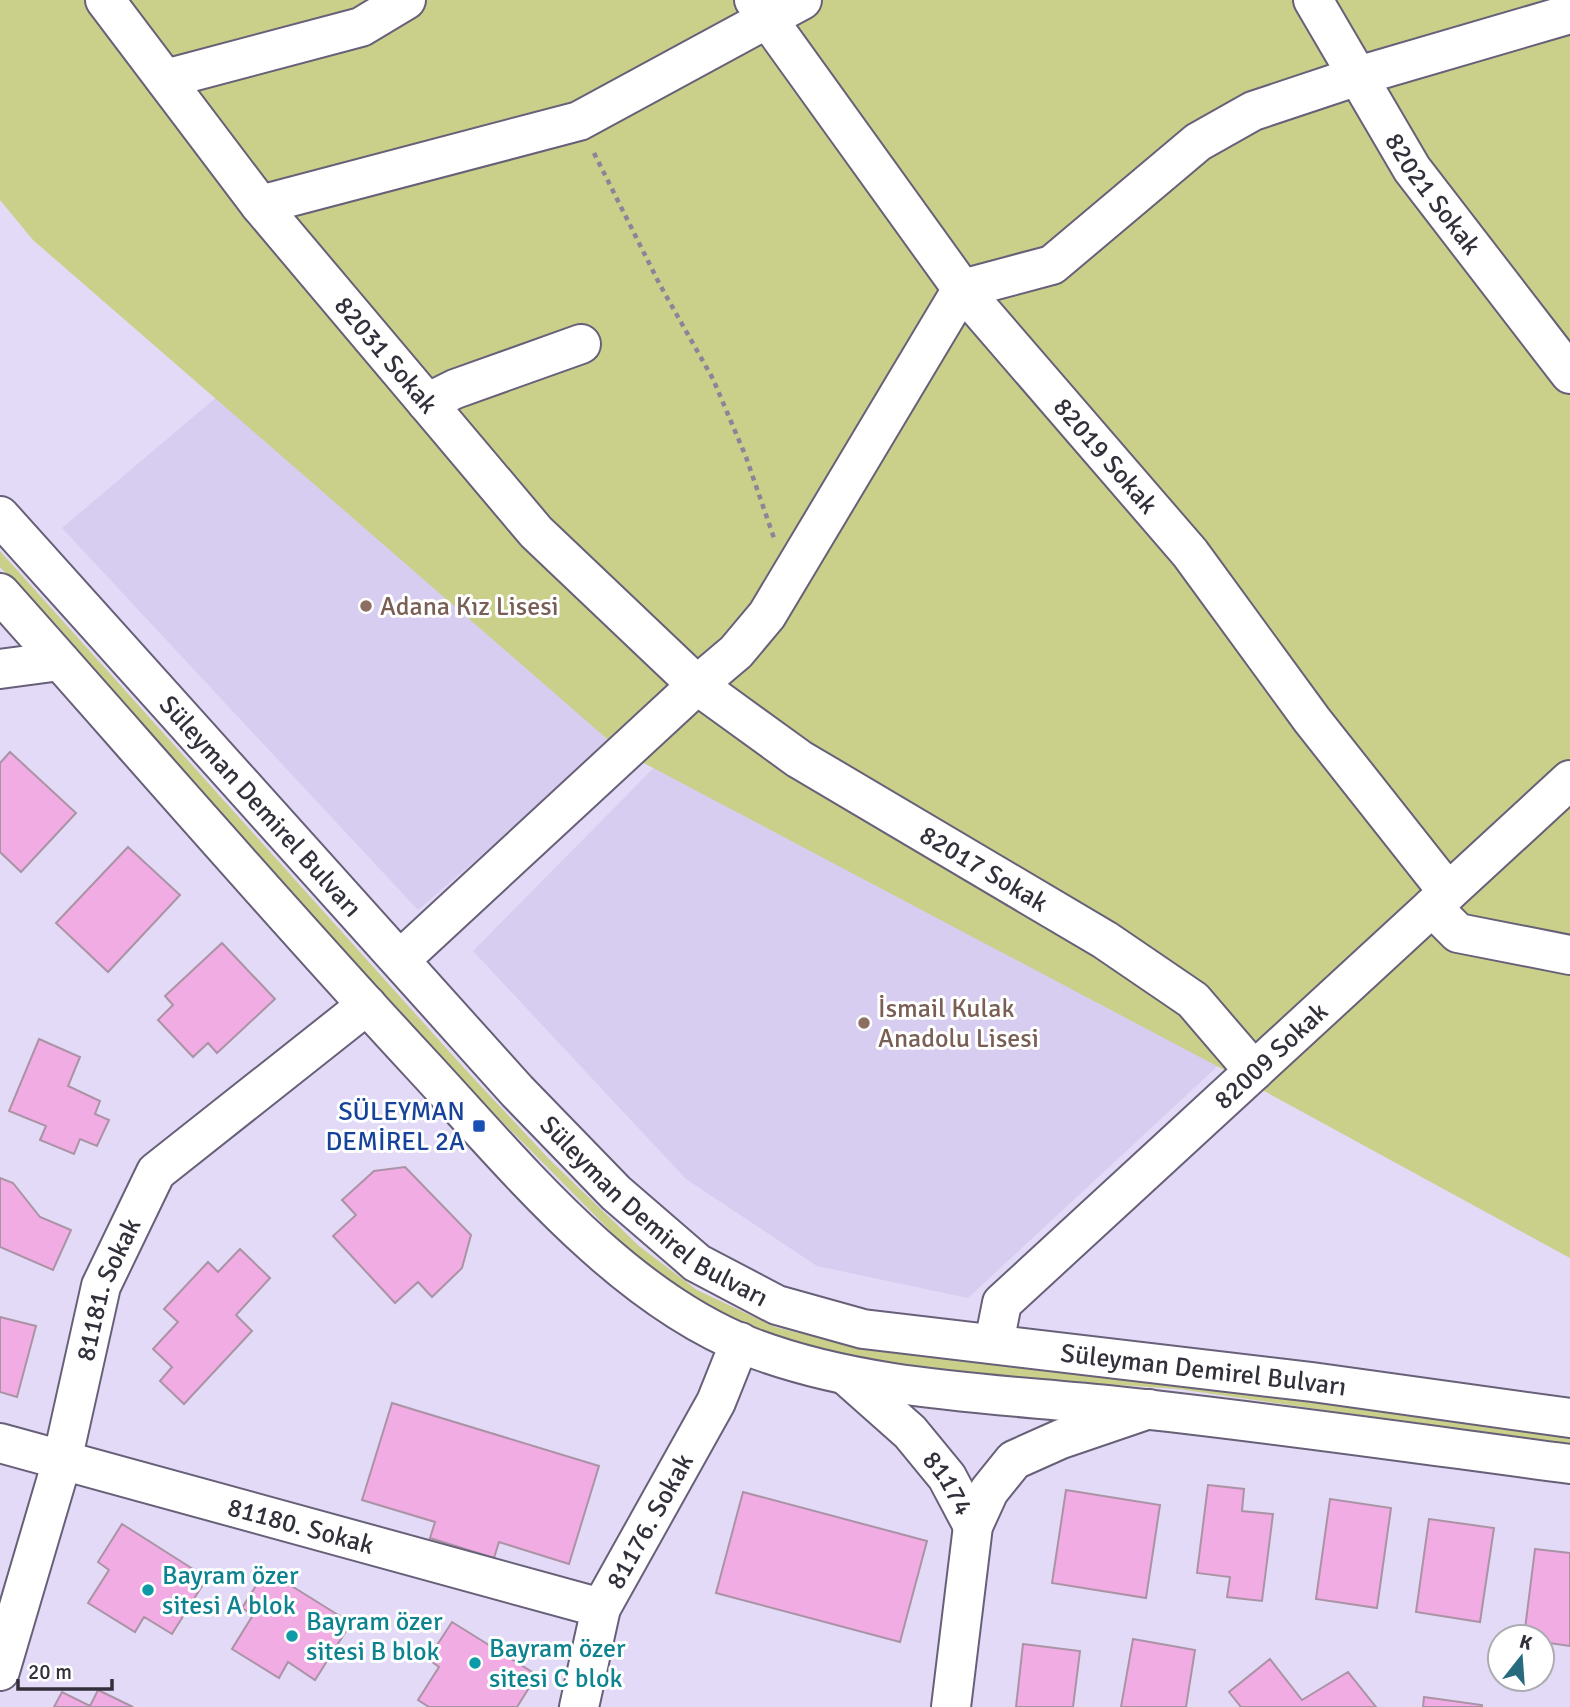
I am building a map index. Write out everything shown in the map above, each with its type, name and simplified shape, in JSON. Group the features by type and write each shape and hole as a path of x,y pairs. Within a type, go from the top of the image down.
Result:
{"street":[{"name":"82031 Sokak","path":"105,0 260,205 536,532 697,685"},
{"path":"165,79 360,27 406,0"},
{"path":"260,205 579,121 760,8 802,0"},
{"name":"82021 Sokak","path":"1313,0 1412,169 1570,374"},
{"name":"82019 Sokak","path":"760,8 962,289 1190,554 1440,900 1458,933 1570,956"},
{"path":"401,959 736,652 767,615 962,289 1052,265 1198,142 1253,111 1358,76 1570,14"},
{"path":"427,403 455,389 581,344"},
{"name":"Süleyman Demirel Bulvarı","path":"0,516 526,1100 616,1193 697,1263 776,1305 863,1329 1312,1382 1570,1418"},
{"name":"Süleyman Demirel Bulvarı","path":"0,593 367,1005 581,1232 663,1300 740,1342 848,1377 1149,1409 1570,1464"},
{"path":"0,669 60,660"},
{"name":"82017 Sokak","path":"697,685 799,759 1105,940 1193,1000 1254,1071"},
{"name":"82009 Sokak","path":"994,1343 1002,1303 1570,780"},
{"name":"81181. Sokak","path":"0,1671 62,1461 101,1286 156,1172 367,1005"},
{"name":"81176. Sokak","path":"579,1707 601,1608 716,1402 740,1342"},
{"name":"81174","path":"848,1377 910,1432 947,1477 973,1526"},
{"name":"81174","path":"973,1526 989,1491 1014,1460 1061,1439 1149,1409"},
{"name":"81180. Sokak","path":"0,1443 601,1608"},
{"path":"951,1707 973,1526"}],"path":[{"path":"579,121 654,273 713,379 746,457 788,579"}],"shaded area":[{"name":"Adana Kız Lisesi","path":"329,302 678,685 418,910 62,528"},
{"name":"İsmail Kulak Anadolu Lisesi","path":"700,721 1221,1063 968,1298 817,1266 686,1179 473,951"}],"green space":[{"path":"0,0 1570,0 1570,1258 1266,1092 621,751 33,240 0,200"},
{"path":"0,551 464,1068 549,1159 639,1246 697,1290 775,1327 868,1350 1180,1380 1570,1436 1570,1445 1178,1389 1029,1379 865,1360 772,1338 692,1300 632,1253 456,1075 0,567"}],"building":[{"path":"10,752 76,813 21,872 0,852 0,763"},
{"path":"128,847 180,895 108,972 56,923"},
{"path":"222,943 275,999 217,1053 208,1043 193,1057 158,1020 173,1005 165,996"},
{"path":"39,1039 80,1057 68,1086 100,1101 95,1114 109,1120 97,1146 80,1139 74,1154 40,1140 46,1126 9,1111"},
{"path":"405,1167 471,1235 462,1268 432,1297 418,1282 395,1303 333,1236 356,1215 342,1200 374,1171"},
{"path":"0,1178 13,1183 40,1217 71,1230 53,1270 0,1247"},
{"path":"240,1249 270,1278 236,1315 252,1331 184,1404 160,1381 172,1367 153,1349 178,1322 164,1309 208,1262 218,1272"},
{"path":"0,1317 36,1326 17,1397 0,1392"},
{"path":"392,1403 599,1466 569,1564 499,1542 494,1558 430,1538 435,1522 362,1500"},
{"path":"1208,1485 1244,1489 1242,1511 1273,1514 1262,1601 1227,1597 1230,1577 1197,1573"},
{"path":"1066,1490 1160,1505 1146,1598 1052,1583"},
{"path":"743,1492 927,1541 900,1642 716,1593"},
{"path":"1330,1499 1391,1508 1377,1608 1316,1599"},
{"path":"1429,1519 1494,1528 1480,1622 1416,1612"},
{"name":"Bayram özer sitesi A blok","path":"122,1524 207,1578 172,1634 144,1617 135,1632 88,1603 109,1570 98,1562"},
{"path":"1535,1549 1570,1553 1570,1646 1556,1644 1556,1623 1526,1623"},
{"name":"Bayram özer sitesi B blok","path":"266,1570 351,1623 315,1680 288,1662 279,1678 232,1649 253,1615 242,1608"},
{"name":"Bayram özer sitesi C blok","path":"452,1622 537,1675 517,1707 429,1707 418,1700 439,1667 428,1659"},
{"path":"1133,1639 1195,1650 1186,1707 1121,1707"},
{"path":"1023,1644 1080,1651 1073,1707 1016,1707"},
{"path":"1270,1659 1302,1700 1348,1672 1376,1707 1241,1707 1229,1692"},
{"path":"98,1690 133,1707 54,1707 62,1692 90,1706"},
{"path":"1424,1697 1482,1705 1482,1707 1423,1707"}],"place":[{"name":"Adana Kız Lisesi","path":"366,606"},
{"name":"İsmail Kulak Anadolu Lisesi","path":"864,1023"},
{"name":"SÜLEYMAN DEMİREL 2A","path":"479,1126"},
{"name":"Bayram özer sitesi A blok","path":"148,1590"},
{"name":"Bayram özer sitesi B blok","path":"292,1636"},
{"name":"Bayram özer sitesi C blok","path":"475,1663"}]}
